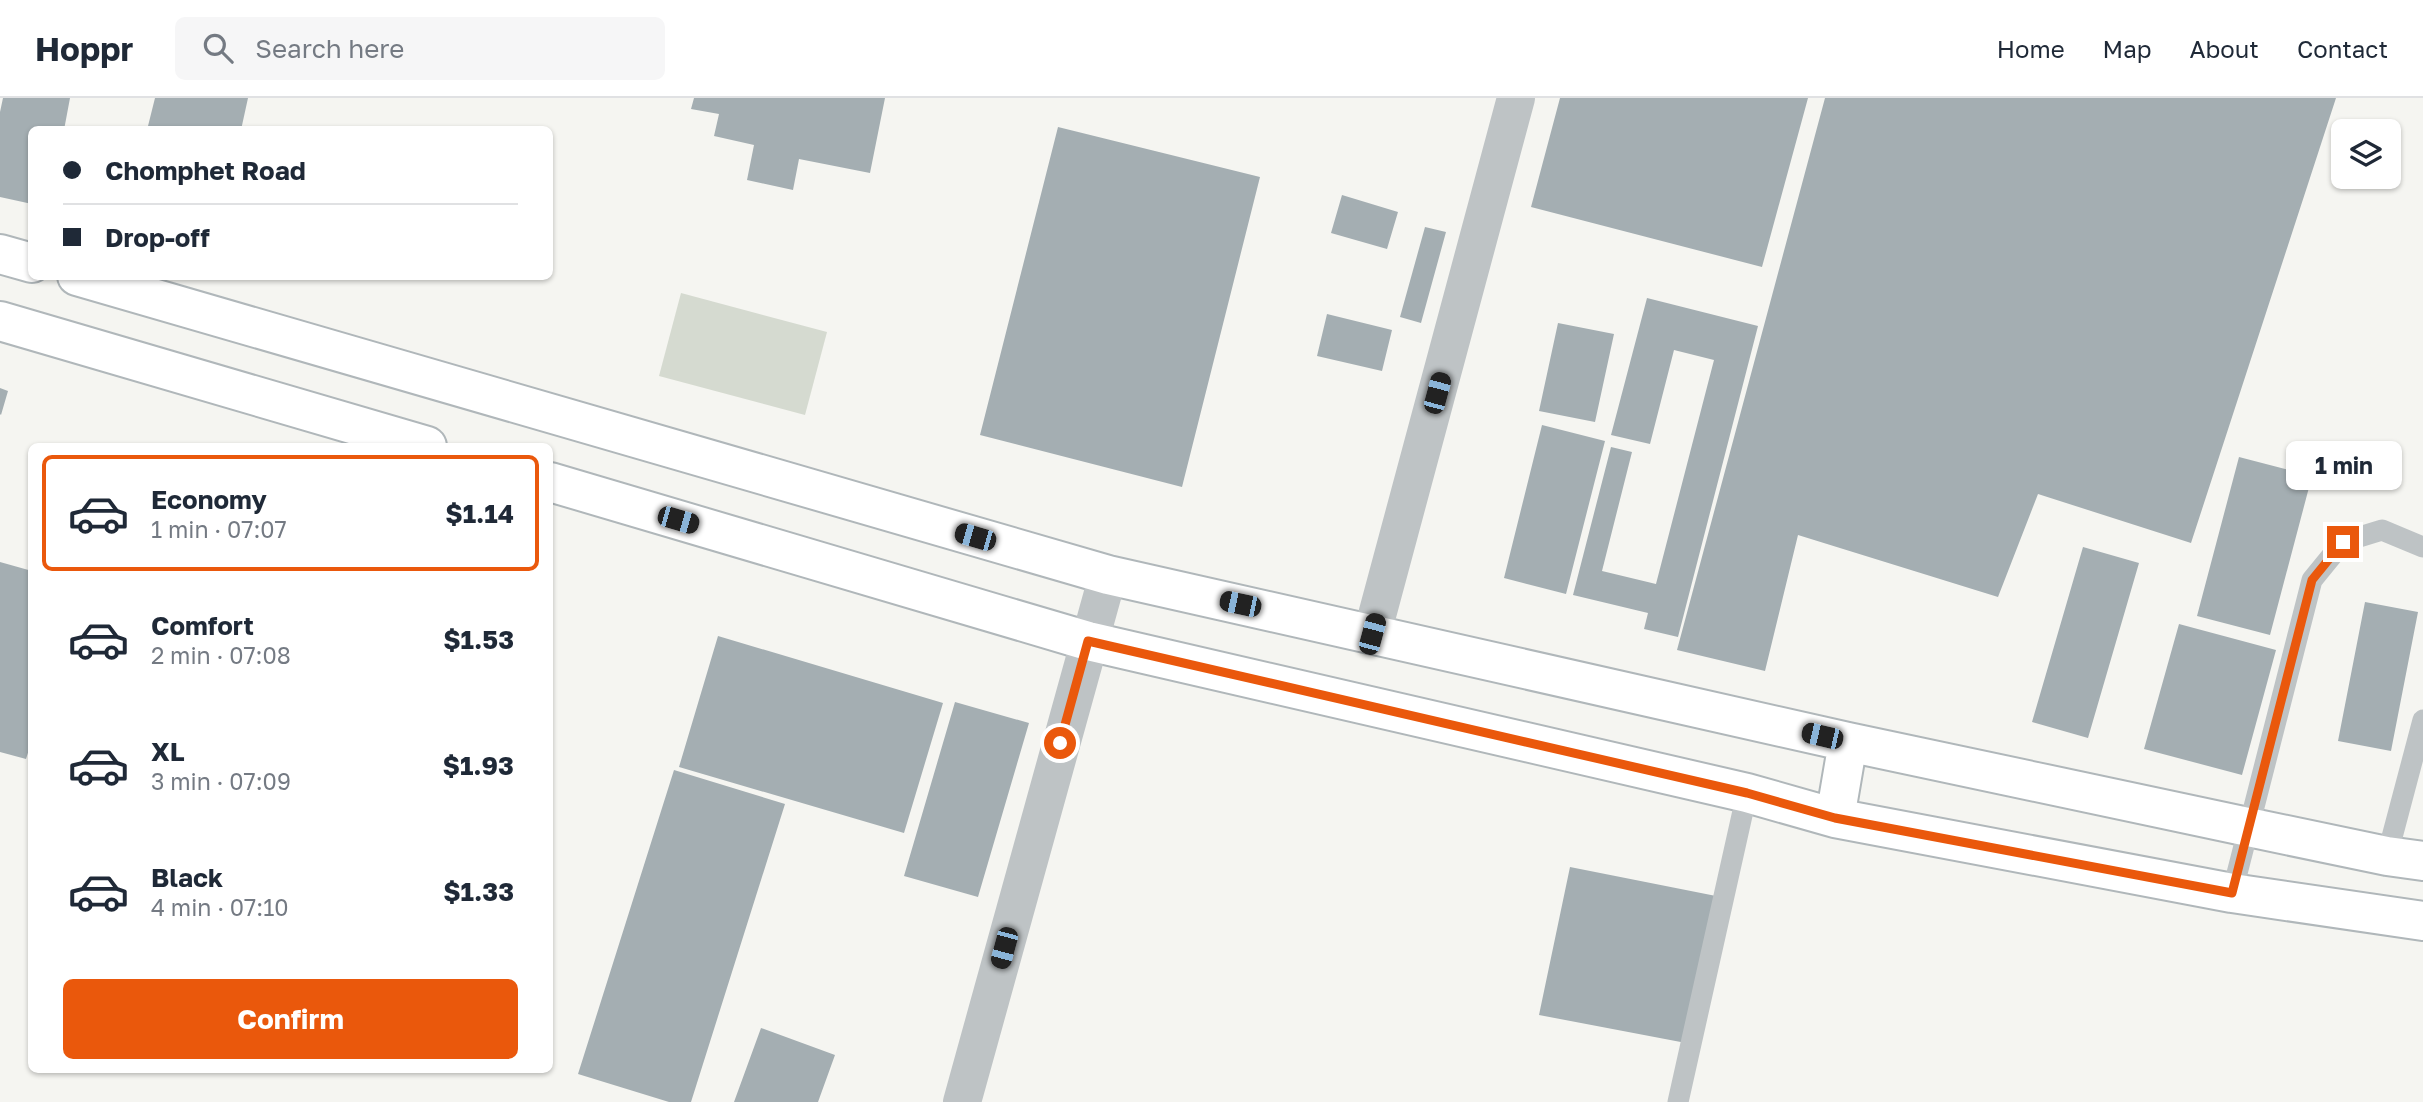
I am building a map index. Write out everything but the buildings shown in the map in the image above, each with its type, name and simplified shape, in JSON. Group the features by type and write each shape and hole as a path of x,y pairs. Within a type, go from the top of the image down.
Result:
{"main road":[{"path":"0,254 28,262"},
{"path":"91,280 1108,575 1848,742 2405,859"},
{"path":"0,321 417,443"},
{"path":"553,483 1088,641 1747,793 1835,818 2232,893 2423,921"},
{"path":"1835,818 1848,742"}],"street":[{"path":"1372,634 1516,98"},
{"path":"962,1102 1108,575"}],"lane":[{"path":"2232,893 2312,580 2343,542 2382,530 2423,547"},
{"path":"2405,859 2423,720"},
{"path":"1678,1102 1747,793"}],"shaded area":[{"path":"681,293 827,332 805,415 659,376"}],"route":[{"path":"1060,743 1088,641 1747,793 1835,818 2232,893 2312,580 2343,542"}]}
